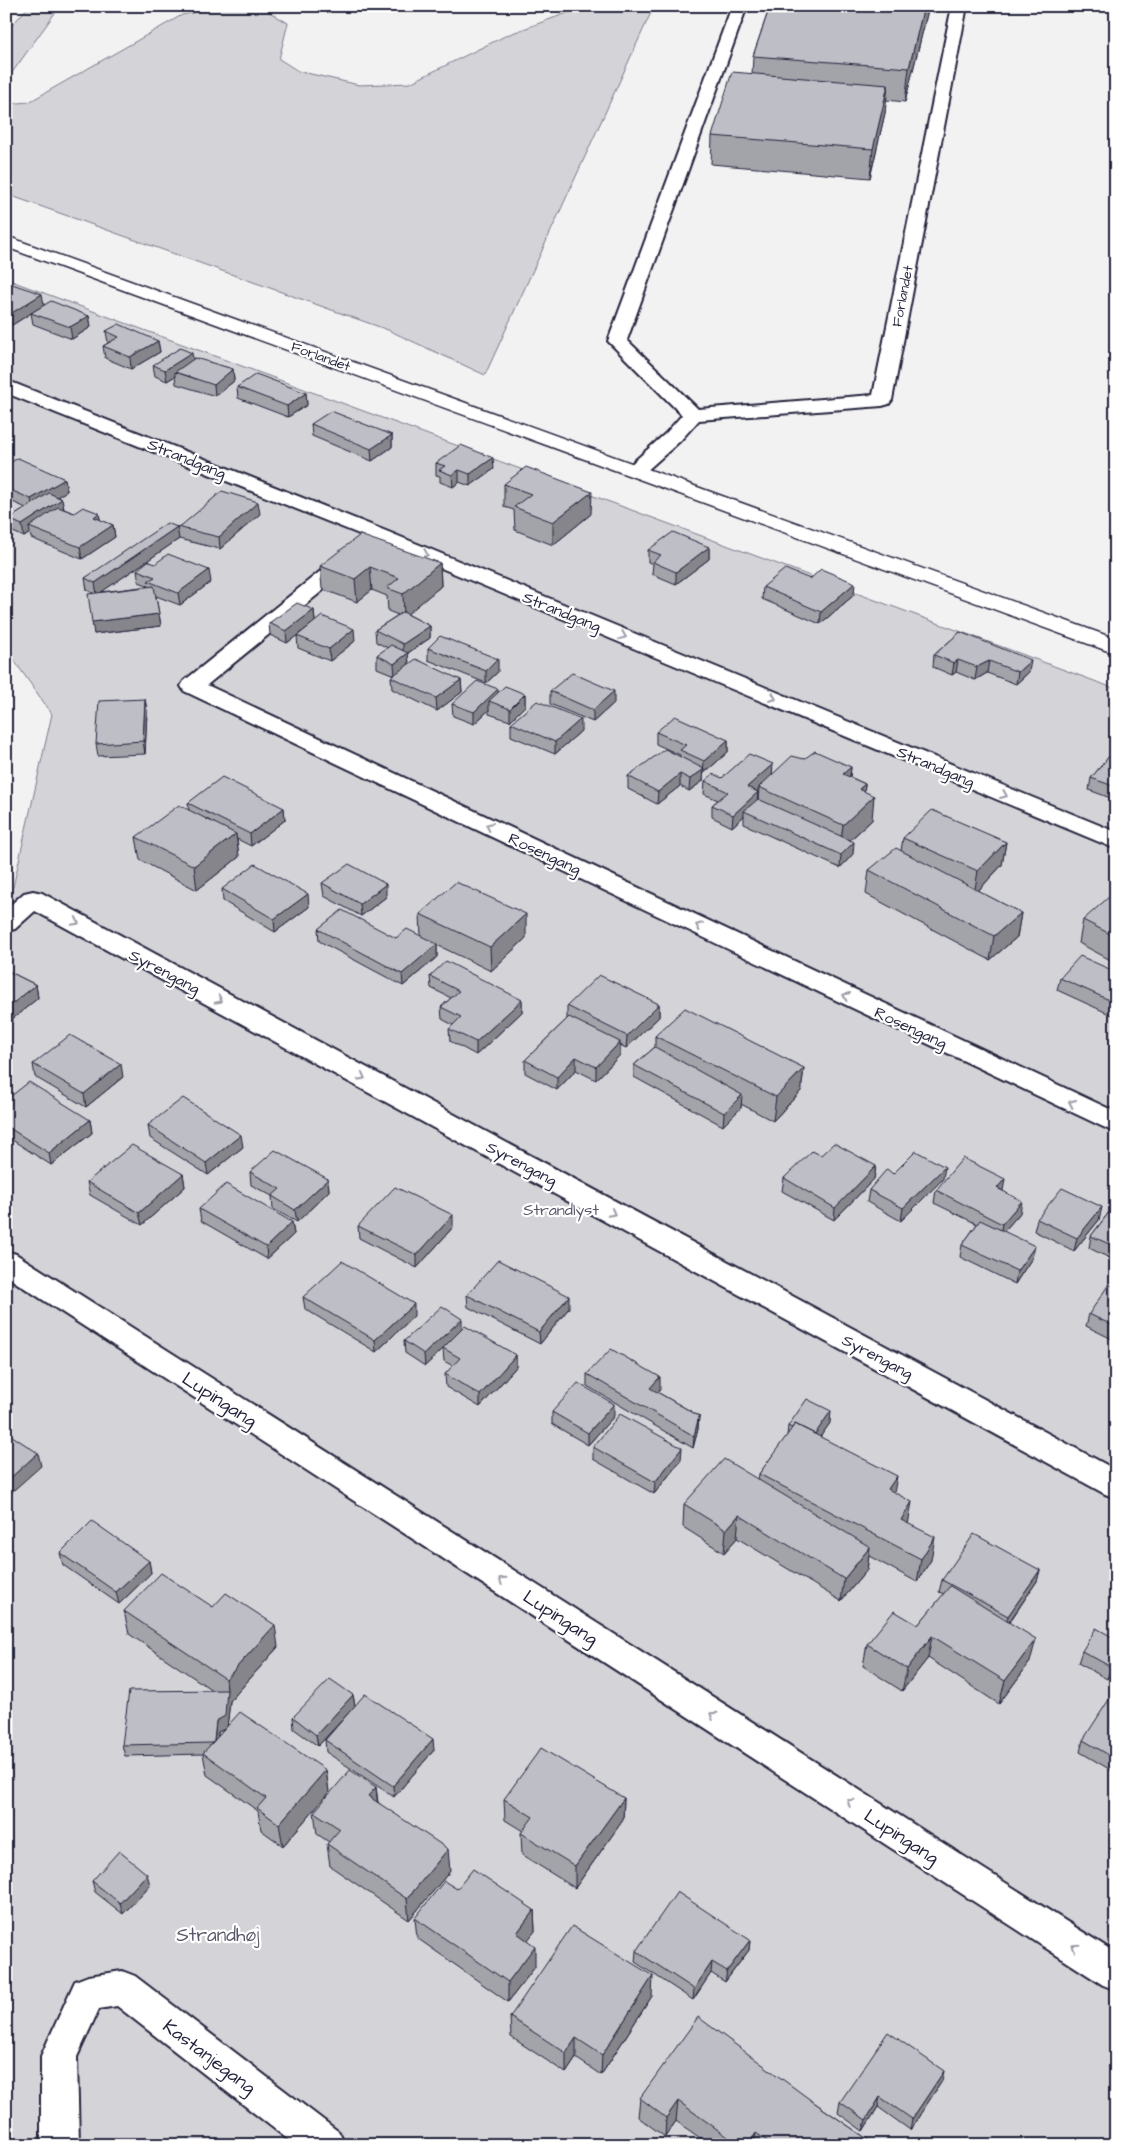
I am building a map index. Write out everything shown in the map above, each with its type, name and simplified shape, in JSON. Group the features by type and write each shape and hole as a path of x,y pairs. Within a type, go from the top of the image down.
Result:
{"street":[{"name":"Forlandet","path":"6,241 1116,647"}],"lane":[{"path":"636,470 693,415 617,341 740,6"},
{"name":"Forlandet","path":"693,415 882,400 960,6"},
{"name":"Strandgang","path":"6,386 380,535 1116,841"},
{"name":"Rosengang","path":"380,535 192,686 1116,1123"},
{"name":"Syrengang","path":"6,923 33,899 1116,1485"},
{"name":"Lupingang","path":"6,1262 1116,1973"},
{"name":"Kastanjegang","path":"60,2145 59,2056 88,1993 122,1988 326,2145"}],"green space":[{"path":"29,6 60,6 6,81 6,32"},
{"path":"223,6 259,6 288,23 279,59 298,71 359,85 410,83 507,35 586,6 654,6 485,375 388,330 6,194 6,104 29,102 182,15"},
{"name":"Strandlyst","path":"6,279 1116,689 1116,2145 6,2145 6,892 13,887 52,714 6,649"}],"building":[{"path":"770,6 924,6 909,68 753,56"},
{"path":"732,72 888,85 873,149 712,136"},
{"path":"6,282 42,294 7,316"},
{"path":"51,301 89,316 70,327 31,313"},
{"path":"119,324 158,341 130,357 103,346 119,337 106,331"},
{"path":"180,348 192,353 165,370 153,365"},
{"path":"195,358 233,369 214,385 175,372"},
{"path":"256,374 306,393 287,406 237,387"},
{"path":"331,411 392,435 371,449 311,424"},
{"path":"461,445 493,458 470,474 459,470 452,475 439,470 445,466 436,463"},
{"path":"18,458 65,479 31,499 6,488 6,465"},
{"path":"526,467 592,492 553,522 514,507 531,494 504,484"},
{"path":"222,491 258,502 219,537 177,527 182,525"},
{"path":"49,493 62,499 22,525 9,519"},
{"path":"58,507 74,513 83,507 99,513 94,517 113,525 80,547 29,527"},
{"path":"167,523 177,527 95,583 85,578"},
{"path":"673,532 709,547 676,572 653,562 661,555 648,550"},
{"path":"360,535 440,563 403,594 387,588 399,578 370,567 355,579 320,566"},
{"path":"168,554 209,570 178,593 148,581 155,577 137,570 148,561 155,564"},
{"path":"785,569 810,579 821,569 855,583 821,612 763,587"},
{"path":"154,586 159,614 92,622 88,594"},
{"path":"297,603 314,610 286,631 269,623"},
{"path":"403,612 430,626 403,644 375,630"},
{"path":"322,616 354,629 329,649 297,636"},
{"path":"960,632 1031,660 1018,672 989,661 977,667 958,660 954,663 934,655"},
{"path":"440,636 498,659 486,671 428,648"},
{"path":"391,645 408,653 394,664 377,655"},
{"path":"416,659 461,680 436,698 391,677"},
{"path":"572,673 614,691 593,710 550,691"},
{"path":"477,681 498,689 474,712 452,704"},
{"path":"505,686 525,694 510,709 489,701"},
{"path":"145,699 143,741 96,744 99,701"},
{"path":"537,701 581,719 555,742 511,723"},
{"path":"675,716 728,740 704,761 680,750 686,745 656,732"},
{"path":"1116,748 1116,787 1091,778"},
{"path":"665,749 704,769 690,779 680,774 658,792 628,776"},
{"path":"815,751 851,767 843,774 865,784 859,789 874,796 843,825 759,787 792,756 804,759"},
{"path":"749,754 773,764 747,787 758,792 733,815 712,805 728,792 705,781 713,774 722,778"},
{"path":"222,777 284,808 250,834 188,803"},
{"path":"758,799 854,842 841,855 744,811"},
{"path":"179,805 236,834 194,866 136,837"},
{"path":"932,810 1006,842 978,871 903,838"},
{"path":"896,848 1021,913 994,936 869,870"},
{"path":"255,864 308,894 274,919 222,889"},
{"path":"349,864 386,884 360,904 322,883"},
{"path":"456,882 526,914 490,947 420,914"},
{"path":"1110,896 1116,899 1116,937 1083,920"},
{"path":"342,910 396,938 407,929 437,944 402,974 318,929"},
{"path":"1080,956 1116,972 1116,1003 1060,978"},
{"path":"446,961 522,1000 476,1042 449,1029 461,1017 441,1007 459,991 430,976"},
{"path":"6,970 36,985 7,1008 6,1008"},
{"path":"599,975 659,1004 627,1036 567,1006"},
{"path":"685,1008 804,1068 776,1097 655,1036"},
{"path":"569,1017 620,1042 596,1067 576,1057 557,1077 525,1060"},
{"path":"70,1035 121,1064 84,1094 33,1064"},
{"path":"655,1047 742,1095 724,1113 634,1065"},
{"path":"29,1082 90,1120 49,1153 6,1126 6,1100"},
{"path":"183,1098 241,1135 206,1163 148,1125"},
{"path":"834,1143 876,1166 835,1208 784,1178 812,1151 821,1155"},
{"path":"132,1145 183,1174 139,1213 87,1182"},
{"path":"275,1150 328,1179 295,1210 272,1196 280,1189 250,1172"},
{"path":"916,1151 945,1167 903,1208 869,1190 887,1169 893,1174"},
{"path":"963,1158 1005,1179 997,1188 1022,1201 1002,1224 936,1190"},
{"path":"226,1184 292,1222 266,1247 199,1209"},
{"path":"395,1187 453,1215 417,1255 358,1226"},
{"path":"1062,1188 1102,1207 1077,1238 1037,1219"},
{"path":"1116,1203 1116,1247 1091,1236"},
{"path":"980,1220 1035,1246 1017,1271 962,1245"},
{"path":"498,1260 569,1296 539,1332 467,1295"},
{"path":"342,1261 414,1304 375,1340 303,1297"},
{"path":"1109,1284 1116,1288 1116,1327 1089,1314"},
{"path":"442,1306 462,1319 424,1354 404,1341"},
{"path":"465,1326 516,1355 480,1395 445,1374 460,1358 443,1348"},
{"path":"611,1349 660,1377 650,1388 699,1416 694,1436 587,1374"},
{"path":"578,1383 614,1404 588,1433 552,1412"},
{"path":"807,1399 831,1411 815,1434 795,1424 792,1428 788,1426"},
{"path":"620,1414 682,1448 655,1482 593,1447"},
{"path":"795,1424 897,1476 888,1489 912,1502 901,1520 935,1537 921,1559 759,1474"},
{"path":"6,1432 38,1453 6,1482"},
{"path":"724,1459 870,1547 844,1579 739,1515 726,1530 684,1504"},
{"path":"92,1521 149,1561 116,1592 60,1553"},
{"path":"974,1534 1040,1570 1008,1616 942,1580"},
{"path":"161,1573 213,1607 226,1593 275,1625 226,1679 124,1611"},
{"path":"950,1586 1036,1639 1005,1681 932,1636 907,1669 867,1644 894,1611 918,1625"},
{"path":"1096,1628 1116,1639 1116,1659 1111,1667 1082,1651"},
{"path":"330,1679 353,1695 316,1735 293,1717"},
{"path":"227,1690 225,1716 216,1721 214,1741 212,1743 122,1745 129,1691"},
{"path":"365,1694 433,1739 393,1786 325,1740"},
{"path":"1110,1698 1116,1701 1116,1759 1083,1740"},
{"path":"240,1712 326,1770 279,1824 257,1808 266,1798 203,1753"},
{"path":"541,1748 624,1798 575,1866 521,1833 533,1817 504,1799"},
{"path":"350,1770 376,1787 368,1796 448,1849 407,1899 327,1844 340,1829 314,1812"},
{"path":"119,1851 147,1874 120,1903 92,1881"},
{"path":"473,1869 534,1910 517,1933 535,1946 508,1982 415,1918 444,1881 457,1889"},
{"path":"677,1892 750,1940 727,1971 712,1962 694,1989 636,1951"},
{"path":"572,1926 653,1976 602,2055 576,2038 566,2053 510,2017"},
{"path":"698,2017 812,2101 876,2145 773,2145 756,2133 748,2145 739,2145 678,2101 666,2118 640,2098"},
{"path":"888,2032 944,2071 912,2119 880,2097 866,2120 840,2102"}],"park label":[{"name":"Strandhøj","path":"218,1934"}]}
